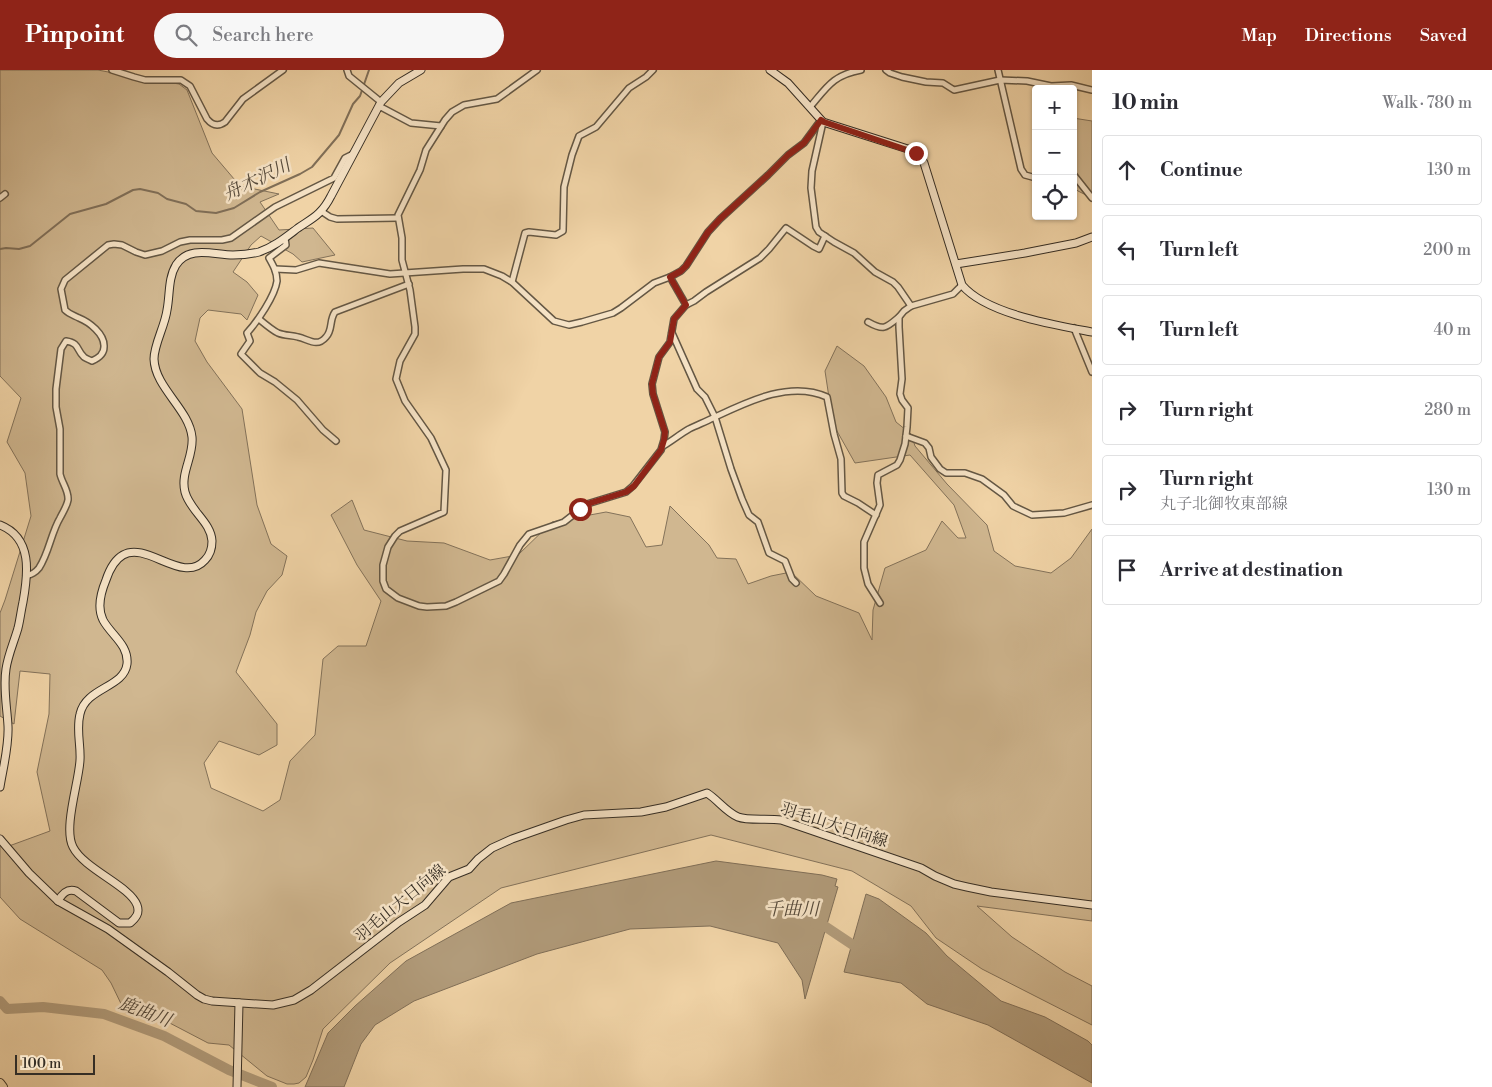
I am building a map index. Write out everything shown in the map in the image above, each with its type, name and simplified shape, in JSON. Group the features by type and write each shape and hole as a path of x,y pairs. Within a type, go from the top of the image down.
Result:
{"main road":[{"path":"58,901 66,891 72,889 119,923 130,923 138,911 134,901 124,891 84,860 72,847 70,836 79,772 80,749 78,729 80,711 89,697 118,679 125,672 127,665 124,647 102,616 101,596 108,573 118,559 129,553 143,554 179,567 194,567 206,560 212,546 210,533 190,504 184,488 192,446 191,431 162,382 154,362 154,354 167,311 176,264 187,255 202,252 236,255 266,250 321,210 331,196 380,104 399,83 421,70"},
{"path":"770,70 788,83 822,121 911,150 920,156 924,163 962,285 968,292 995,307 1036,320 1092,332"},
{"path":"956,264 1076,243 1092,237"},
{"path":"0,525 6,527 20,542 26,556 27,565 18,627 6,670 5,692 8,728 3,746 0,787"},
{"name":"羽毛山大日向線","path":"0,838 29,873 58,901 108,929 204,999 239,1004 273,1005 285,1003 302,996 425,905 449,878 469,869 478,859 498,845 575,818 600,814 641,812 666,807 707,793 714,797 730,813 739,818 771,818 781,820 921,868 954,884 992,892 1092,904"},
{"path":"237,1087 239,1004"},
{"path":"0,1083 3,1087"}],"street":[{"path":"112,70 145,80 181,80 190,86 207,119 215,125 225,122 244,99 283,70"},
{"path":"347,70 349,76 380,104 412,122 441,126"},
{"path":"537,70 497,99 464,105 452,112 426,150 420,170 400,209 398,218 402,238 402,260 406,272 415,334 400,360 396,379 405,401 437,449 446,470 446,479 444,512 400,531 388,547 383,565 382,581 386,589 398,598 418,606 450,605 499,581 520,545 529,534 564,522 587,504 626,492 634,486 663,446 665,432 653,394 652,384 659,357 670,342 674,319 686,305 760,258 786,228 812,246 820,249 825,236"},
{"path":"512,282 525,233 558,235 563,231 564,187 579,136 596,127 629,88 653,70"},
{"path":"810,107 832,81 840,76 861,70"},
{"path":"886,70 896,75 917,80 943,83 954,90 1000,80 1027,81 1051,86 1071,85 1092,90"},
{"path":"998,70 1021,169 1024,175 1032,177"},
{"path":"822,121 812,171 811,188 816,227 825,236 854,253 875,272 893,282 911,306"},
{"path":"276,269 296,270 318,263 390,274 474,268 492,272 512,282 550,318 569,325 613,313 654,283 681,271 708,232 720,219 788,155 804,143 822,121"},
{"path":"26,576 33,574 40,566 51,535 68,502 68,496 60,474 60,429 56,396 61,349 66,341 74,343 84,357 92,361 102,354 104,349 103,340 96,330 65,310 62,289 65,280 108,245 122,245 145,255 162,251 180,242 190,240 222,240 231,238 275,207 334,178 345,158 353,154"},
{"path":"1074,175 1092,198"},
{"path":"0,198 5,194"},
{"path":"321,210 330,217 337,219 398,218"},
{"path":"285,238 286,245 270,258 276,269 277,280 275,288 259,319 248,333 250,341 241,354 260,373 276,382 296,400 323,430 336,441"},
{"path":"670,277 686,305"},
{"path":"259,319 283,335 298,337 316,343 320,342 330,332 335,312 408,284"},
{"path":"868,322 877,327 887,327 911,306 953,294 962,285"},
{"path":"880,603 870,589 865,577 864,542 880,505 878,475 897,465 906,436 908,408 900,394 902,379 899,317"},
{"path":"1074,328 1092,372"},
{"path":"672,333 697,389 705,397 715,417 731,469 749,515 758,522 769,553 786,562 792,579 796,583"},
{"path":"663,446 688,430 757,398 794,391 815,393 827,397 841,458 842,493 876,515"},
{"path":"906,436 925,443 936,465 946,472 965,472 982,479 1004,495 1013,506 1032,515 1064,514 1092,505"}],"shaded area":[{"path":"0,70 98,70 179,84 187,90 212,153 240,186 279,194 260,202 279,230 313,228 335,255 302,262 293,254 261,236 251,245 233,272 247,282 258,295 247,320 241,314 208,310 200,318 195,341 207,362 242,409 257,505 271,544 287,556 282,575 267,591 256,612 250,635 236,672 277,724 277,745 259,755 219,741 204,763 211,788 263,811 280,800 290,761 315,735 323,659 338,646 366,646 381,601 357,565 331,515 352,500 364,530 407,541 444,543 490,560 518,555 552,522 606,512 630,517 646,547 662,545 670,506 709,545 717,558 736,559 748,584 771,576 791,572 816,596 859,613 872,640 873,610 885,568 926,550 942,521 958,538 966,538 954,505 910,455 855,463 833,424 825,371 837,346 864,366 886,397 896,422 911,434 915,446 947,484 987,525 994,551 1015,566 1051,573 1071,558 1092,529 1092,921 977,906 1012,937 1065,972 1092,986 1092,1025 982,969 936,938 911,906 852,871 711,835 501,888 390,963 323,1029 306,1077 299,1083 287,1084 267,1076 229,1045 208,1043 164,1020 125,1012 111,983 102,970 20,919 0,897 0,842 9,846 50,831 37,772 49,714 50,674 20,671 14,724 0,716 0,613 31,516 25,473 7,442 21,398 0,376"},
{"path":"1077,119 1092,121 1092,198 1078,191"}],"water":[{"name":"千曲川","path":"716,861 822,875 837,879 835,886 838,887 805,999 802,980 778,943 710,926 630,929 537,954 414,1001 375,1025 361,1044 344,1087 305,1087 328,1033 355,1006 406,961 511,903"},
{"path":"866,894 879,899 926,933 947,956 1001,1001 1045,1017 1088,1041 1092,1045 1092,1083 988,1025 927,1004 901,983 844,972"}],"waterway":[{"name":"舟木沢川","path":"0,249 19,249 30,246 70,214 106,204 133,190 140,189 158,193 167,199 186,204 196,211 216,213 234,208 260,192 312,167 339,135 353,104 360,96 369,70"},
{"name":"千曲川","path":"815,924 823,925 862,951"},
{"name":"鹿曲川","path":"0,1001 7,1009 43,1007 104,1014 164,1036 229,1070 272,1087"}],"route":[{"path":"580,509 587,504 626,492 634,486 661,450 665,432 653,394 654,371 659,357 670,342 674,319 686,305 670,277 686,266 708,232 720,219 788,155 799,148 821,120 916,153"}]}
